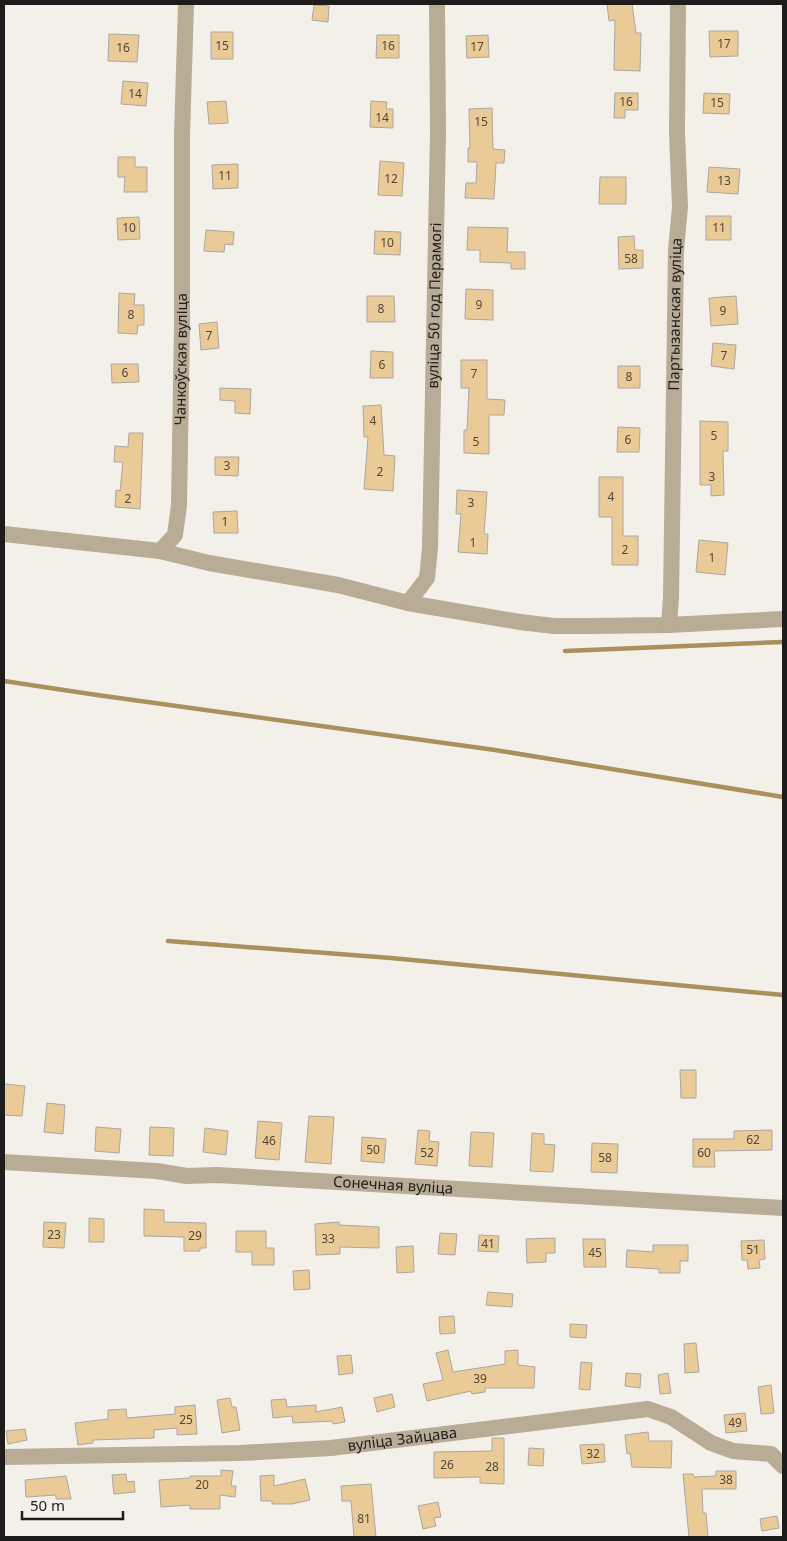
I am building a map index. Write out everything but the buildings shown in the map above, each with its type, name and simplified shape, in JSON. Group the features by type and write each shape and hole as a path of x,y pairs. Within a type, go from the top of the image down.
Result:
{"street":[{"name":"Чанкоўская вуліца","path":"160,551 175,535 179,505 182,325 182,136 186,4"},
{"name":"вуліца 50 год Перамогі","path":"408,603 427,578 430,548 438,133 437,4"},
{"name":"Партызанская вуліца","path":"669,625 676,250 680,206 677,133 678,4"},
{"path":"4,534 160,551 209,563 338,585 408,603 554,626 669,625 783,619"},
{"name":"Сонечная вуліца","path":"4,1162 157,1171 186,1176 217,1175 783,1208"},
{"name":"вуліца Зайцава","path":"4,1457 240,1453 331,1448 648,1409 671,1417 711,1443 733,1451 772,1454 783,1466"}],"waterway":[{"path":"565,651 783,642"},
{"path":"4,681 495,750 783,797"},
{"path":"168,941 391,958 783,995"}]}
